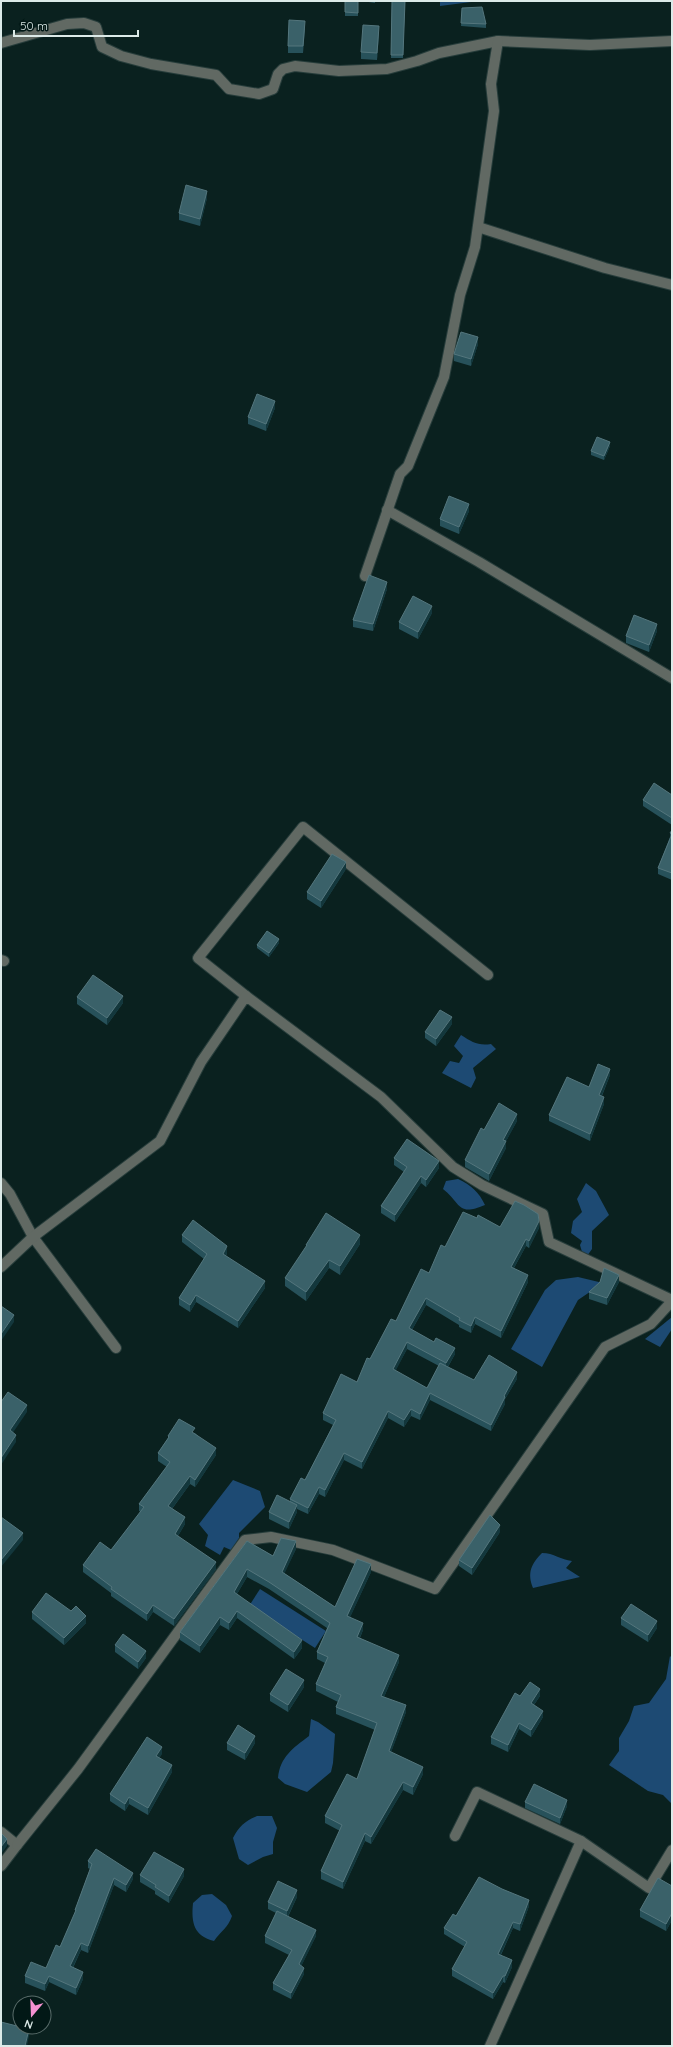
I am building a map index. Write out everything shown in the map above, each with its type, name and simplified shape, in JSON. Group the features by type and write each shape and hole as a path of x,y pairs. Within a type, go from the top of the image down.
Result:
{"street":[{"path":"1,43 67,24 84,23 96,26 102,47 121,56 151,64 216,76 229,89 259,94 273,89 278,74 283,68 295,66 339,71 387,69 439,53 498,41 590,45 672,41"},
{"path":"365,576 400,474 408,466 444,377 460,295 475,247 494,111 491,84 498,41"},
{"path":"478,227 605,268 672,285"},
{"path":"387,510 478,562 672,678"},
{"path":"1,1866 16,1845 83,1763 245,1540 271,1537 333,1550 435,1589 605,1347 651,1324 671,1297 549,1242 543,1214 482,1185 453,1167 381,1097 246,996 198,958 303,827 488,975"},
{"path":"1,1266 33,1237 160,1141 201,1062 246,996"},
{"path":"1,1183 10,1194 33,1237 116,1348"},
{"path":"455,1836 477,1792 581,1841 649,1888 672,1850"},
{"path":"1,1832 16,1845"},
{"path":"490,2046 581,1841"}],"water":[{"path":"440,1 479,1 440,6"},
{"path":"461,1035 475,1043 491,1044 496,1049 473,1068 476,1078 471,1088 442,1073 450,1061 459,1063 463,1056 454,1046"},
{"path":"458,1179 474,1189 485,1205 469,1210 460,1207 443,1189 446,1181"},
{"path":"586,1183 596,1191 609,1215 592,1231 592,1249 587,1256 582,1252 580,1245 582,1241 571,1233 573,1221 582,1212 577,1199"},
{"path":"578,1277 603,1283 578,1300 542,1367 511,1349 545,1290 556,1280"},
{"path":"672,1317 672,1329 660,1347 645,1339"},
{"path":"233,1480 260,1491 265,1507 239,1533 239,1538 231,1550 224,1547 220,1555 205,1546 208,1535 199,1524"},
{"path":"542,1553 572,1561 566,1568 580,1577 533,1588 530,1578 531,1569 535,1561"},
{"path":"260,1589 326,1631 315,1648 249,1606"},
{"path":"670,1656 672,1658 672,1804 663,1795 648,1791 609,1765 619,1751 619,1738 629,1721 634,1706 649,1703 666,1679"},
{"path":"311,1719 335,1734 331,1772 307,1792 285,1784 278,1778 281,1764 284,1759 293,1749 309,1736"},
{"path":"257,1816 272,1816 277,1828 273,1842 273,1854 263,1857 248,1865 239,1859 233,1838 243,1824"},
{"path":"212,1894 226,1905 232,1916 226,1927 214,1941 202,1936 195,1928 193,1922 193,1903 202,1895"}],"building":[{"path":"345,1 358,1 358,13 345,12"},
{"path":"392,1 405,1 403,55 391,55"},
{"path":"482,7 486,24 461,23 462,8"},
{"path":"289,20 305,21 303,46 288,46"},
{"path":"363,25 379,26 377,53 361,52"},
{"path":"186,185 207,191 200,219 179,213"},
{"path":"461,332 478,337 471,359 454,354"},
{"path":"257,394 275,401 266,424 248,417"},
{"path":"597,437 610,442 604,456 591,451"},
{"path":"449,496 469,504 459,527 440,519"},
{"path":"369,575 387,582 373,624 353,620"},
{"path":"413,596 432,606 418,632 399,622"},
{"path":"634,615 657,624 649,645 626,636"},
{"path":"654,783 672,795 672,818 643,800"},
{"path":"672,834 672,873 658,868"},
{"path":"332,854 346,862 321,901 307,892"},
{"path":"267,931 279,939 269,953 257,945"},
{"path":"93,975 123,996 107,1018 77,997"},
{"path":"440,1010 452,1017 436,1039 425,1032"},
{"path":"598,1064 610,1069 599,1095 604,1097 590,1134 549,1115 567,1077 589,1087"},
{"path":"499,1103 517,1114 503,1140 506,1141 489,1174 465,1160 481,1128 484,1130"},
{"path":"407,1139 439,1161 426,1180 421,1176 395,1215 381,1206 407,1167 394,1158"},
{"path":"515,1201 538,1214 539,1221 529,1241 526,1239 511,1267 528,1275 501,1331 475,1317 471,1326 459,1320 460,1318 426,1298 409,1328 434,1342 436,1338 455,1348 446,1363 407,1342 393,1369 427,1388 440,1363 474,1380 489,1355 517,1372 491,1425 430,1393 420,1414 411,1409 404,1420 388,1411 362,1462 344,1453 325,1490 319,1487 308,1508 290,1499 301,1478 305,1480 336,1420 323,1413 341,1374 357,1382 367,1358 370,1359 391,1319 396,1321 421,1269 429,1273 441,1245 445,1247 463,1212 477,1218 478,1215 500,1227"},
{"path":"326,1213 360,1235 340,1266 329,1260 306,1292 285,1278"},
{"path":"193,1220 227,1246 223,1254 265,1281 238,1321 196,1295 190,1305 179,1298 207,1254 182,1235"},
{"path":"604,1268 619,1275 607,1298 589,1292 600,1282"},
{"path":"1,1306 14,1315 1,1334"},
{"path":"8,1392 27,1405 10,1430 16,1435 1,1458 1,1402"},
{"path":"179,1419 195,1428 192,1432 216,1448 195,1480 190,1476 168,1506 185,1517 175,1534 216,1562 174,1619 153,1605 147,1614 111,1589 112,1587 83,1565 100,1542 111,1550 144,1507 139,1504 170,1462 158,1453"},
{"path":"277,1495 297,1505 289,1522 269,1512"},
{"path":"490,1515 500,1525 472,1568 459,1560"},
{"path":"1,1517 23,1533 1,1560"},
{"path":"281,1538 296,1541 282,1572 335,1607 357,1559 371,1564 347,1616 363,1623 357,1637 399,1655 381,1696 406,1705 389,1751 423,1767 413,1787 403,1782 371,1837 365,1833 343,1882 321,1871 342,1825 325,1816 347,1774 357,1779 377,1723 336,1707 341,1695 316,1684 328,1657 317,1652 330,1623 247,1569 234,1592 302,1640 294,1652 237,1611 229,1623 220,1617 200,1646 180,1632 247,1541 273,1556"},
{"path":"46,1593 71,1611 76,1606 86,1616 64,1638 32,1612"},
{"path":"631,1604 657,1621 648,1635 621,1618"},
{"path":"123,1634 146,1651 138,1662 115,1645"},
{"path":"286,1669 304,1680 288,1705 270,1694"},
{"path":"530,1682 540,1689 531,1703 543,1711 531,1730 519,1723 508,1745 491,1737 515,1693 520,1696"},
{"path":"238,1725 255,1736 245,1753 227,1743"},
{"path":"147,1737 162,1747 156,1756 172,1765 148,1808 129,1797 125,1804 110,1794"},
{"path":"534,1784 567,1800 560,1818 525,1802"},
{"path":"1,1833 7,1839 1,1847"},
{"path":"96,1849 133,1873 126,1885 114,1878 88,1946 81,1943 70,1966 83,1972 76,1988 49,1976 45,1984 25,1976 31,1962 46,1968 56,1945 60,1947 76,1910 92,1864 88,1861"},
{"path":"154,1852 184,1869 169,1896 155,1887 156,1885 140,1875"},
{"path":"479,1877 502,1889 529,1900 520,1924 513,1922 498,1954 512,1960 505,1976 503,1976 493,1993 452,1969 467,1942 444,1928 453,1914 456,1916"},
{"path":"658,1878 672,1886 672,1913 666,1924 640,1910"},
{"path":"278,1881 297,1890 287,1911 268,1902"},
{"path":"277,1911 316,1930 299,1964 304,1968 291,1993 273,1983 292,1950 265,1936"},
{"path":"1,2022 12,2025 12,2035 28,2035 25,2046 1,2046"}]}
